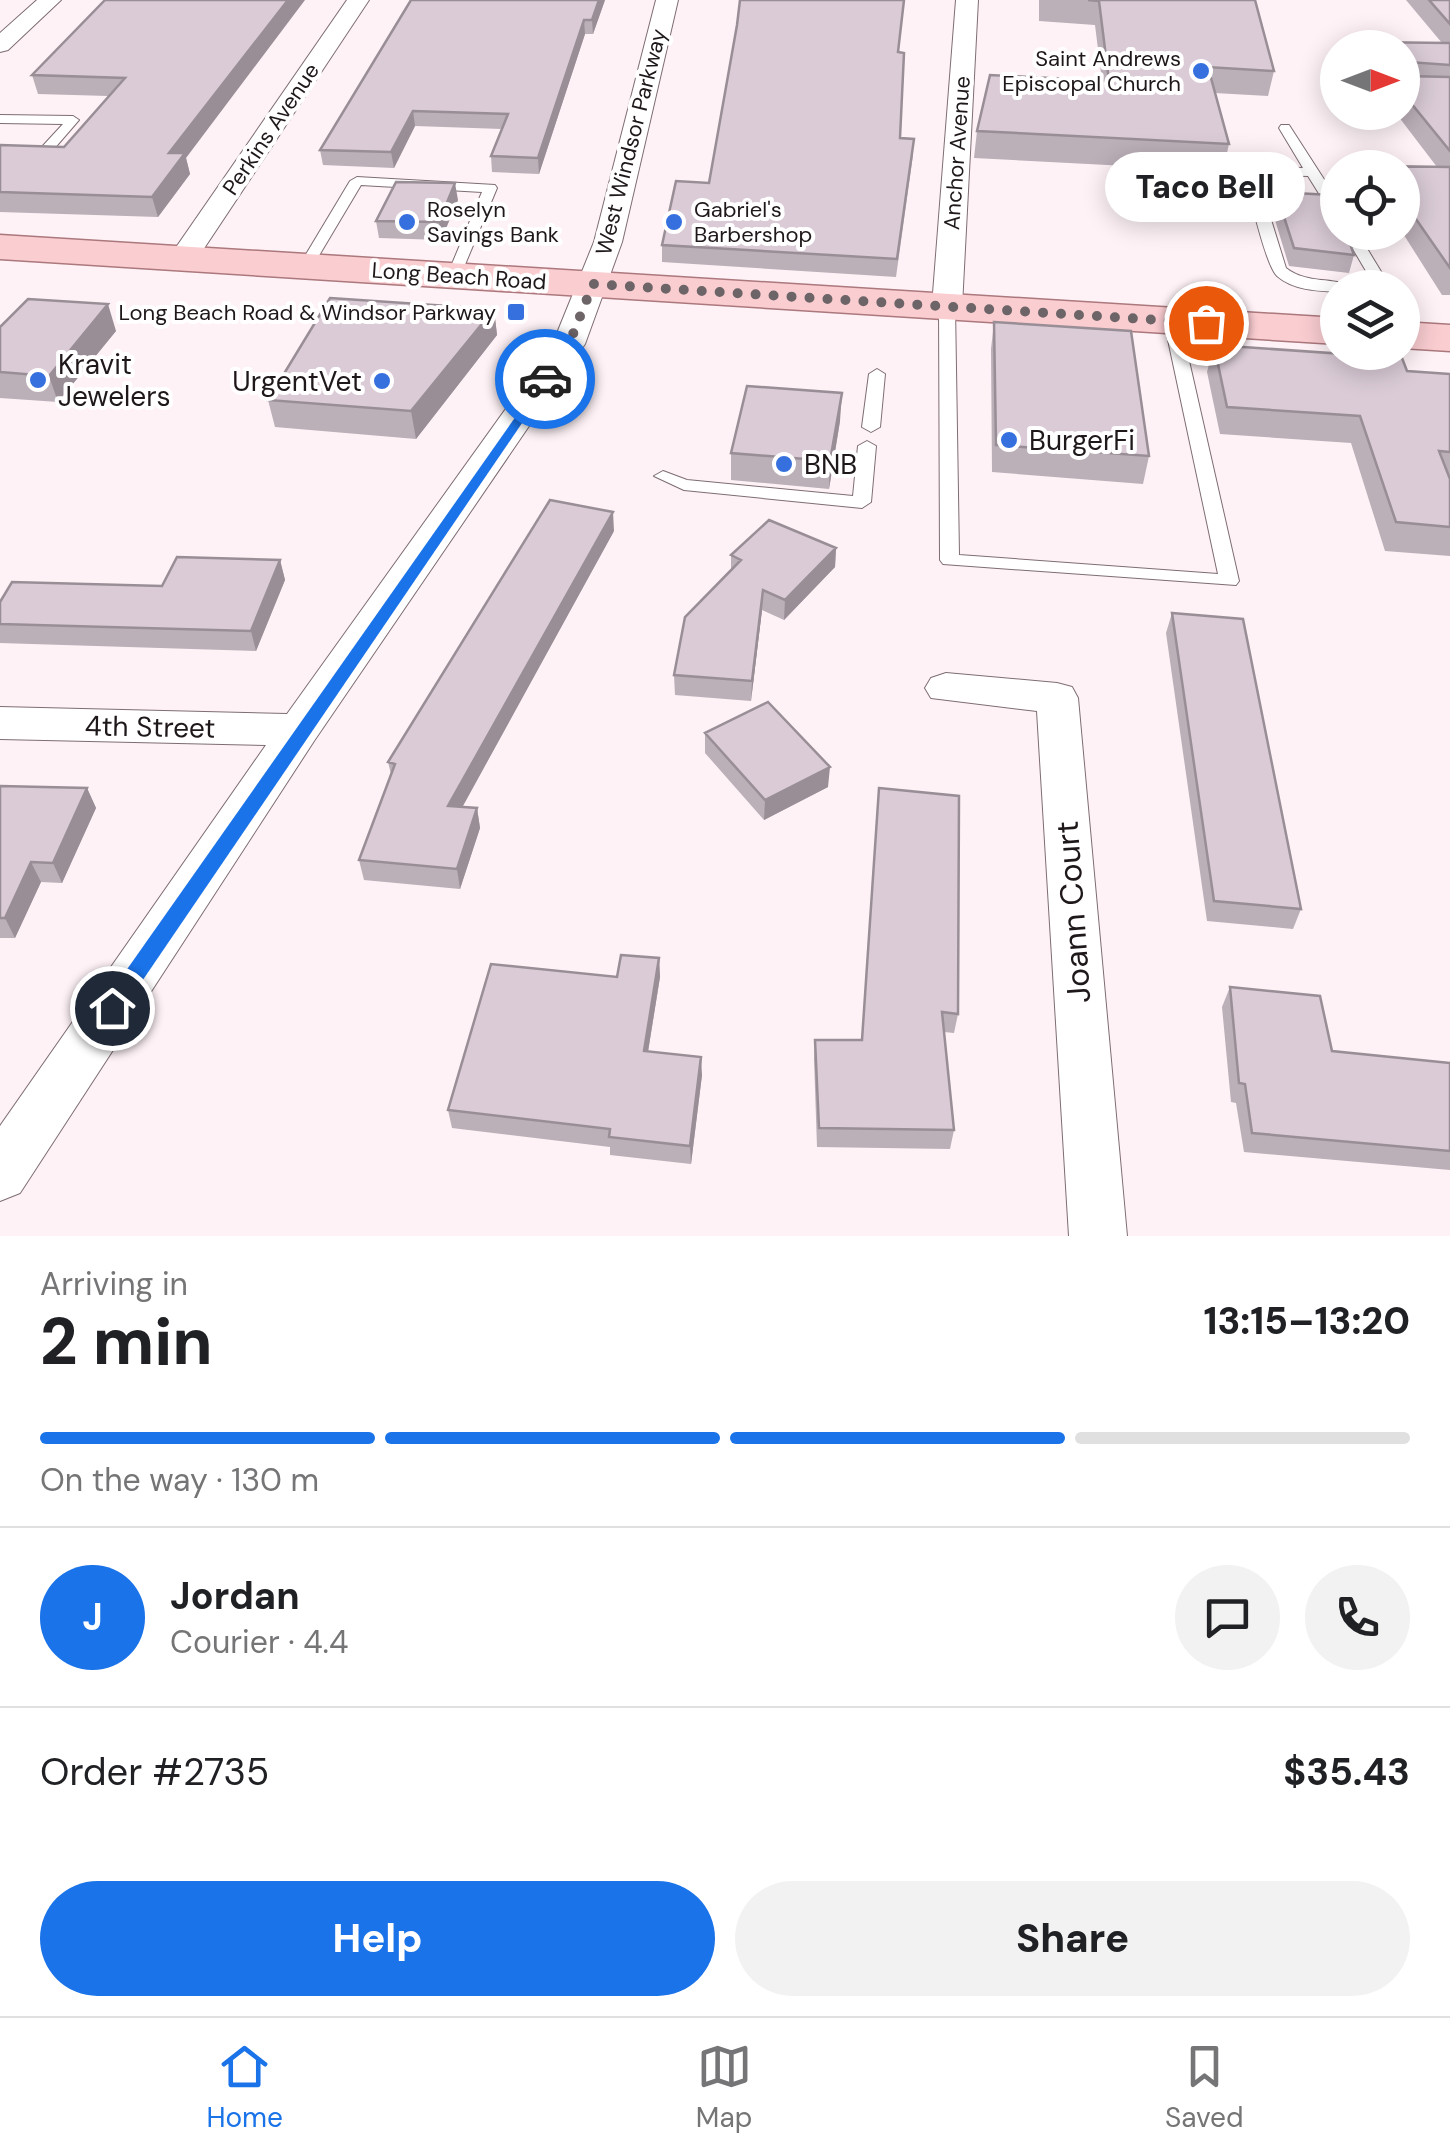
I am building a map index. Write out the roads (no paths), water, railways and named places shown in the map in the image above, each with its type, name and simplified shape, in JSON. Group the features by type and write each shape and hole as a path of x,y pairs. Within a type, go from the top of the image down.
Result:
{"main road":[{"name":"Long Beach Road","path":"0,247 1320,330"},
{"path":"1420,335 1450,338"}],"street":[{"path":"0,45 50,0"},
{"name":"Perkins Avenue","path":"183,258 358,0"},
{"name":"West Windsor Parkway","path":"0,1174 299,730 569,344 608,242 668,0"},
{"name":"Anchor Avenue","path":"947,306 967,0"},
{"name":"Joann Court","path":"946,688 1056,698 1098,1236"},
{"name":"4th Street","path":"0,724 299,730"}],"lane":[{"path":"0,119 72,120 42,154 0,153"},
{"path":"1285,128 1320,185"},
{"path":"1312,172 1271,171 1252,180 1279,270 1288,279 1320,285"},
{"path":"306,266 357,181 490,188 454,276"},
{"path":"947,306 950,560 1230,581 1172,320"},
{"path":"663,476 684,485 862,502 878,374"}],"place":[{"name":"Saint Andrews Episcopal Church","path":"1201,71"},
{"name":"Roselyn Savings Bank","path":"407,222"},
{"name":"Gabriel's Barbershop","path":"674,222"},
{"name":"Long Beach Road & Windsor Parkway","path":"516,312"},
{"name":"Taco Bell","path":"1206,323"},
{"name":"Kravit Jewelers","path":"38,380"},
{"name":"UrgentVet","path":"382,381"},
{"name":"BurgerFi","path":"1009,440"},
{"name":"BNB","path":"784,464"}]}
